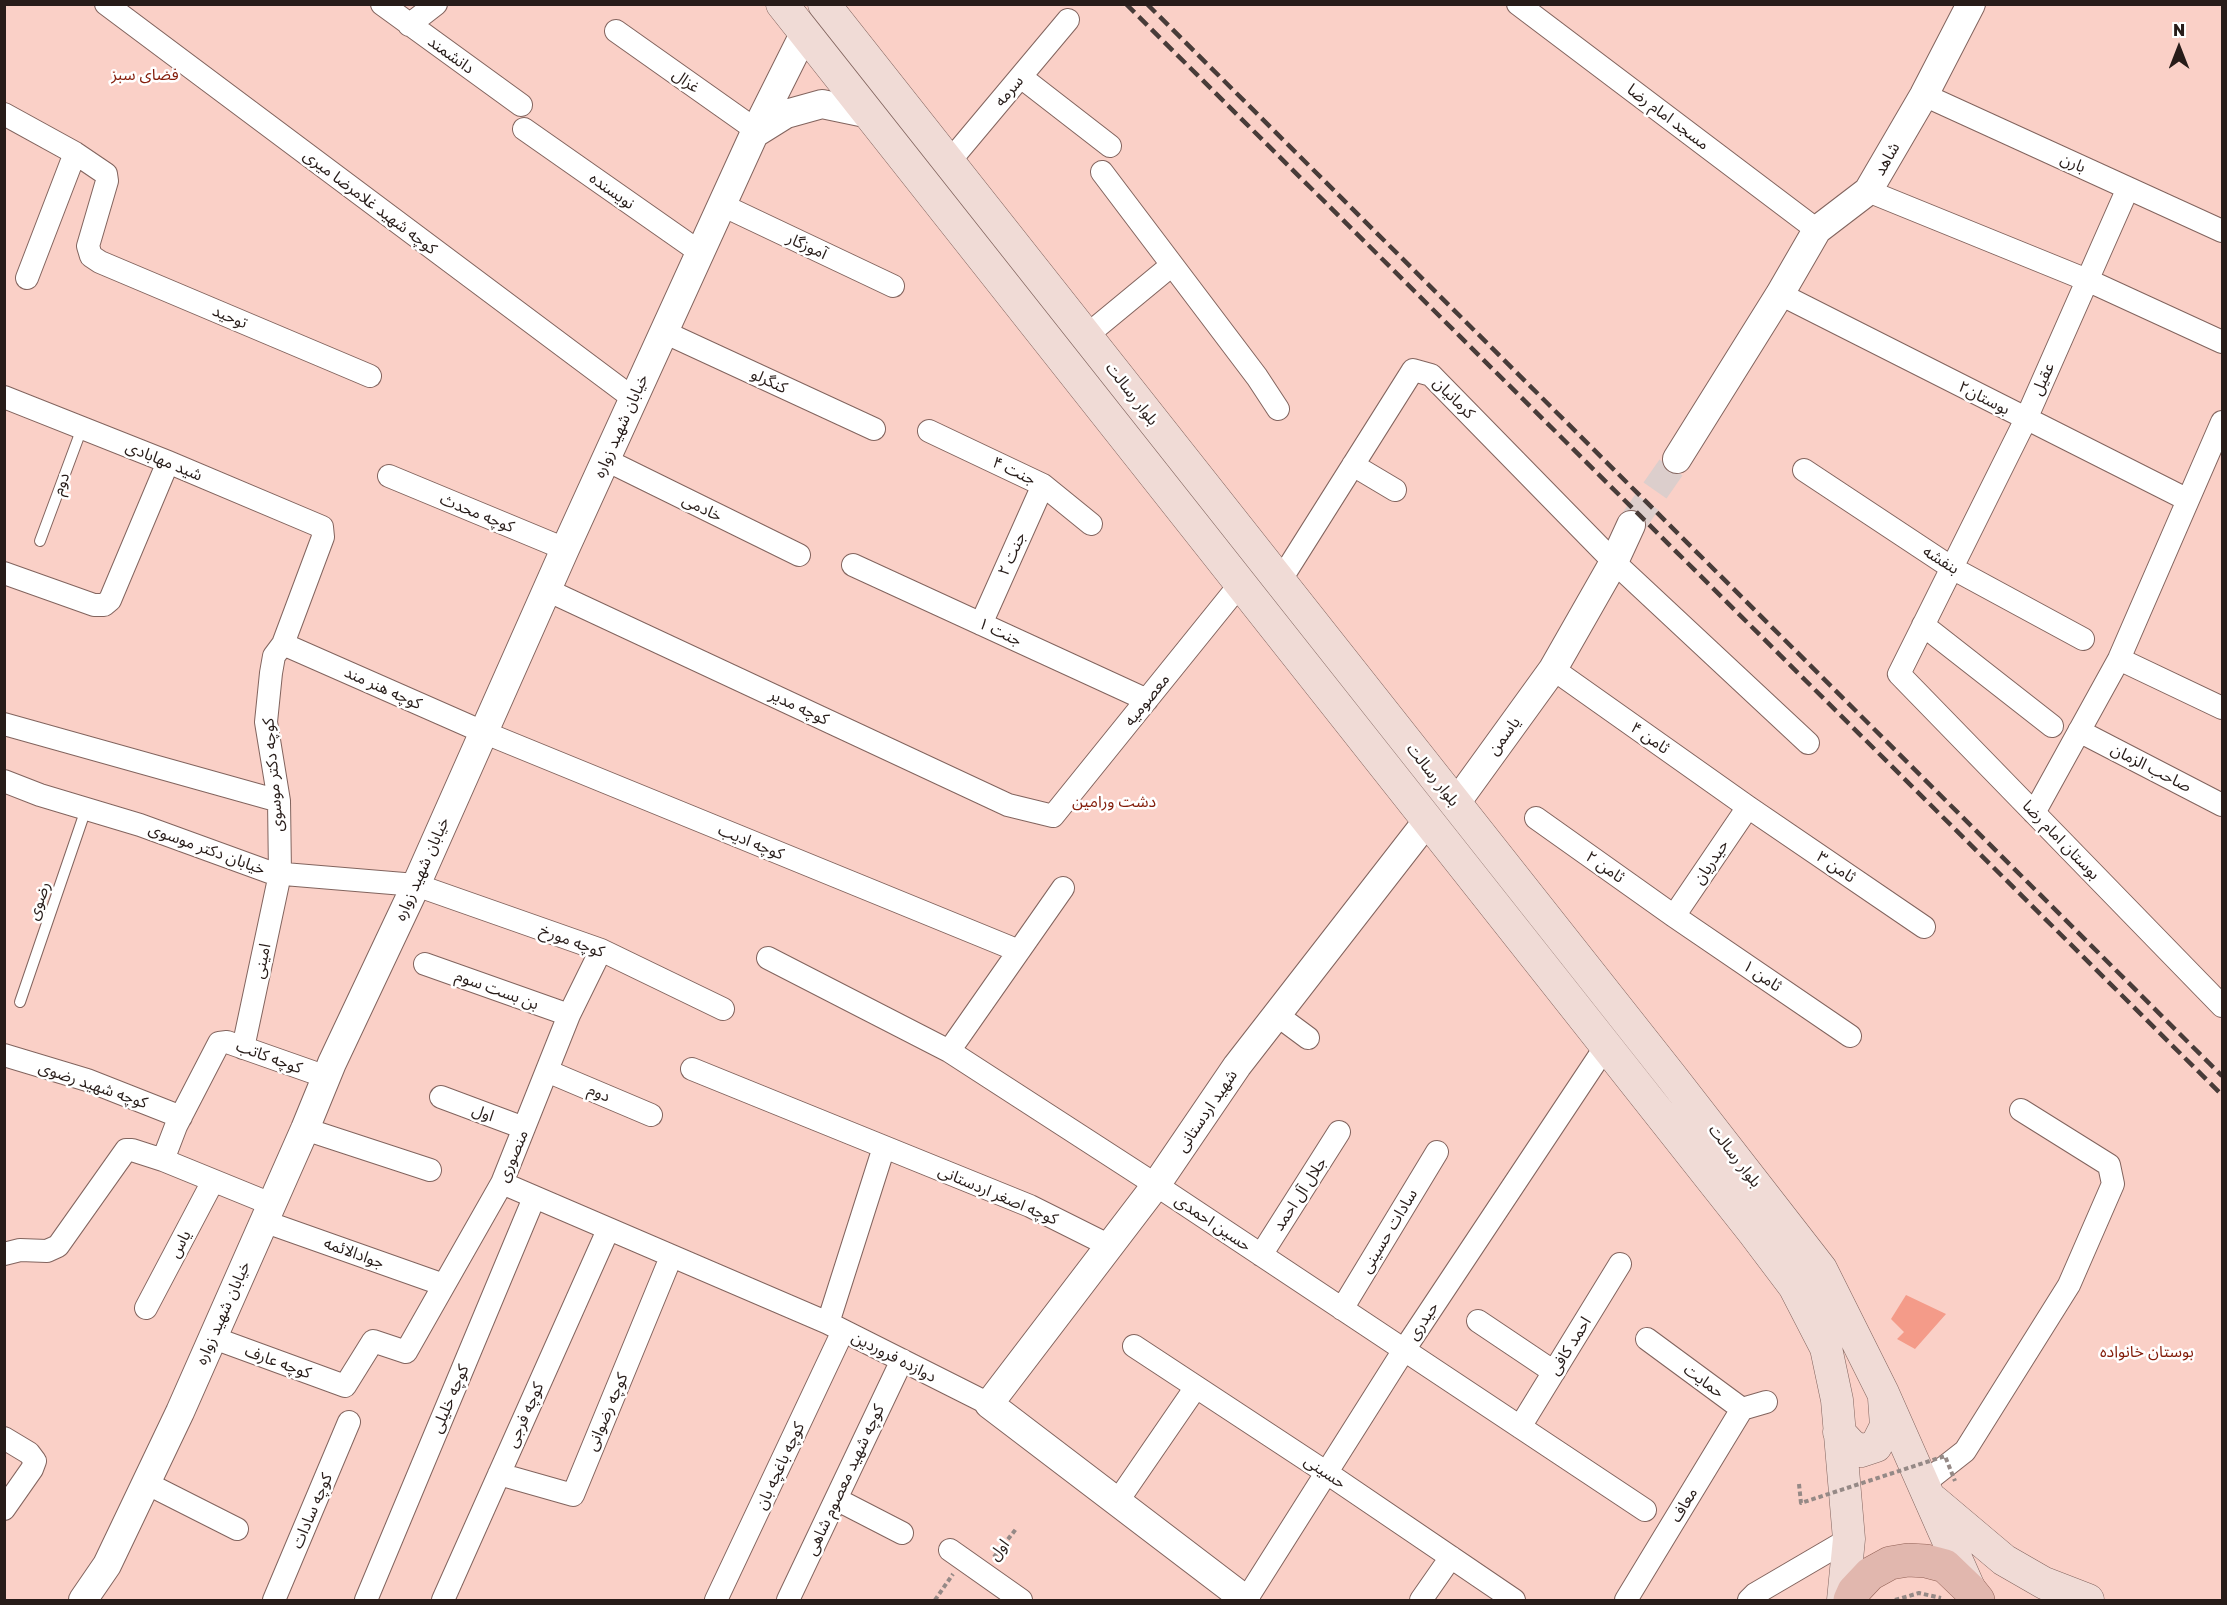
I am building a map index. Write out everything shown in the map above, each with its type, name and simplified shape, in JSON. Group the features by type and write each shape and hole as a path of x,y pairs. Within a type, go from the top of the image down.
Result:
{"main road":[{"name":"بلوار رسالت","path":"782,4 1794,1286 1826,1348 1837,1400 1849,1539 1843,1600"},
{"name":"بلوار رسالت","path":"824,4 1821,1269 1883,1393 1925,1490 1964,1597"},
{"path":"971,242 996,222"},
{"path":"1839,1432 1851,1445 1861,1451 1876,1446 1886,1426 1883,1393"},
{"path":"1925,1490 2004,1560 2044,1583 2088,1600"},
{"path":"1850,1600 1854,1591 1870,1574 1890,1563 1908,1560 1926,1561 1946,1566 1964,1597"}],"street":[{"name":"کوچه شهید غلامرضا میری","path":"106,4 634,399"},
{"name":"دانشمند","path":"382,4 521,105"},
{"path":"409,25 436,4"},
{"name":"مسجد امام رضا","path":"1518,4 1817,230"},
{"name":"شاهد","path":"1677,459 1780,294 1817,230 1868,191 1924,96 1971,4"},
{"name":"سرمه","path":"949,162 1068,21"},
{"name":"غزال","path":"616,31 755,132"},
{"name":"خیابان شهید زواره","path":"83,1600 107,1565 180,1412 332,1063 416,885 565,549 755,132 805,32"},
{"path":"1021,77 1110,146"},
{"name":"بارن","path":"1924,96 2223,231"},
{"path":"755,132 786,114 822,104 870,114"},
{"path":"4,114 75,153 27,278"},
{"name":"نویسنده","path":"524,129 701,253"},
{"name":"توحید","path":"75,153 106,174 107,181 88,246 91,256 99,262 370,376"},
{"path":"1102,172 1257,377 1278,409"},
{"name":"عقیل","path":"1899,674 2026,419 2128,188"},
{"path":"1868,191 2087,280 2223,342"},
{"name":"آموزگار","path":"722,205 893,286"},
{"path":"1086,336 1172,265"},
{"name":"بوستان۲","path":"1780,294 2188,500"},
{"name":"کنگرلو","path":"664,332 874,429"},
{"name":"کرمانیان","path":"1280,581 1413,370 1431,375 1614,562"},
{"name":"شید مهابادی","path":"4,397 168,462 322,527"},
{"path":"2034,813 2119,659 2223,422"},
{"name":"جنت ۴","path":"929,431 1043,484 1091,524"},
{"name":"خادمی","path":"606,460 799,555"},
{"path":"4,573 94,605 104,605 110,600 168,462"},
{"path":"1353,465 1395,490"},
{"name":"بنفشه","path":"1804,470 1952,568 2084,639"},
{"name":"کوچه محدث","path":"389,476 565,549"},
{"name":"جنت ۲","path":"981,624 1043,484"},
{"name":"یاسمن","path":"1456,803 1553,669 1614,562 1631,525"},
{"name":"کوچه دکتر موسوی","path":"280,874 279,801 266,722 271,673 274,656 283,644 323,537 322,527"},
{"path":"1614,562 1808,743"},
{"name":"جنت ۱","path":"853,564 1147,700"},
{"name":"معصومیه","path":"1053,816 1241,583"},
{"name":"کوچه مدیر","path":"547,590 1008,805 1053,816"},
{"path":"1923,626 2052,726"},
{"name":"کوچه هنر مند","path":"283,644 483,732"},
{"path":"2119,659 2223,708"},
{"name":"ثامن ۴","path":"1553,669 1748,807"},
{"name":"بوستان امام رضا","path":"1899,674 2223,1006"},
{"path":"4,724 279,801"},
{"name":"صاحب الزمان","path":"2079,731 2223,805"},
{"name":"کوچه ادیب","path":"483,732 1019,951"},
{"name":"خیابان دکتر موسوی","path":"4,782 140,825 280,874 416,885"},
{"name":"حیدریان","path":"1674,916 1748,807"},
{"name":"ثامن ۳","path":"1748,807 1924,927"},
{"name":"ثامن ۲","path":"1536,818 1674,916"},
{"name":"شهید اردستانی","path":"989,1404 1156,1185 1237,1066 1428,820"},
{"name":"امینی","path":"243,1048 280,874"},
{"name":"کوچه مورخ","path":"416,885 601,950 723,1009"},
{"path":"950,1051 1063,888"},
{"name":"ثامن ۱","path":"1674,916 1850,1036"},
{"name":"منصوری","path":"345,1386 373,1341 406,1352 502,1183 569,1015 601,950"},
{"name":"حسین احمدی","path":"768,958 950,1051 1645,1510"},
{"name":"بن بست سوم","path":"425,964 569,1015"},
{"path":"1276,1015 1308,1038"},
{"name":"کوچه کاتب","path":"181,1117 219,1043 226,1042 318,1074"},
{"name":"حیدری","path":"1246,1600 1404,1350 1606,1046"},
{"name":"کوچه شهید رضوی","path":"4,1055 87,1080 181,1117"},
{"name":"کوچه اصغر اردستانی","path":"692,1069 1030,1206 1110,1246"},
{"name":"دوم","path":"547,1071 651,1115"},
{"name":"اول","path":"441,1097 524,1128"},
{"path":"1925,1490 1965,1451 2069,1285 2114,1184 2109,1165 2021,1110"},
{"path":"163,1160 181,1117"},
{"path":"305,1129 430,1170"},
{"name":"جلال آل احمد","path":"1261,1255 1339,1132"},
{"path":"836,1327 884,1147"},
{"name":"جوادالائمه","path":"4,1254 20,1250 47,1251 57,1246 126,1150 132,1150 213,1181 267,1212 444,1285"},
{"name":"سادات حسینی","path":"1342,1309 1437,1152"},
{"name":"یاس","path":"146,1308 213,1181"},
{"name":"دوازده فروردین","path":"502,1183 836,1327 989,1404 1246,1600"},
{"name":"کوچه خلیلی","path":"366,1600 534,1198"},
{"name":"کوچه فرجی","path":"443,1600 608,1230"},
{"name":"کوچه رضوانی","path":"499,1474 573,1496 671,1257"},
{"name":"احمد کافی","path":"1520,1427 1620,1264"},
{"path":"1478,1321 1554,1372"},
{"name":"کوچه باغچه بان","path":"716,1600 836,1327"},
{"name":"کوچه عارف","path":"211,1337 345,1386"},
{"name":"حمایت","path":"1647,1339 1742,1409 1766,1402"},
{"name":"حسینی","path":"1134,1346 1514,1600"},
{"name":"کوچه شهید معصوم شاهی","path":"788,1600 902,1360"},
{"path":"1117,1502 1196,1387"},
{"name":"معاف","path":"1626,1600 1742,1409"},
{"name":"کوچه سادات","path":"274,1600 349,1422"},
{"path":"4,1437 29,1453 35,1461 32,1469 4,1509"},
{"path":"146,1483 237,1529"},
{"path":"836,1498 902,1533"},
{"path":"1749,1600 1755,1594 1849,1539"},
{"path":"956,1554 1021,1600"},
{"path":"1421,1600 1451,1557"}],"lane":[{"name":"دوم","path":"40,541 82,428"},
{"name":"رضوی","path":"20,1002 86,809"}],"path":[{"path":"1799,1484 1801,1503 1945,1456 1955,1481"},
{"name":"اول","path":"982,1572 1016,1529"},
{"path":"935,1600 956,1554"},
{"path":"1895,1600 1919,1593 1964,1597"}],"green space":[{"name":"دشت ورامین","path":"5,5 2222,5 2222,1600 5,1600"}],"building":[{"path":"1906,1295 1946,1314 1915,1349 1897,1339 1904,1332 1891,1319"}],"tunnel":[{"path":"1631,525 1677,459"}],"railway":[{"path":"1126,4 2222,1095"},
{"path":"1147,4 2222,1076"}],"park label":[{"name":"فضای سبز","path":"145,75"},
{"name":"بوستان خانواده","path":"2147,1352"}]}
